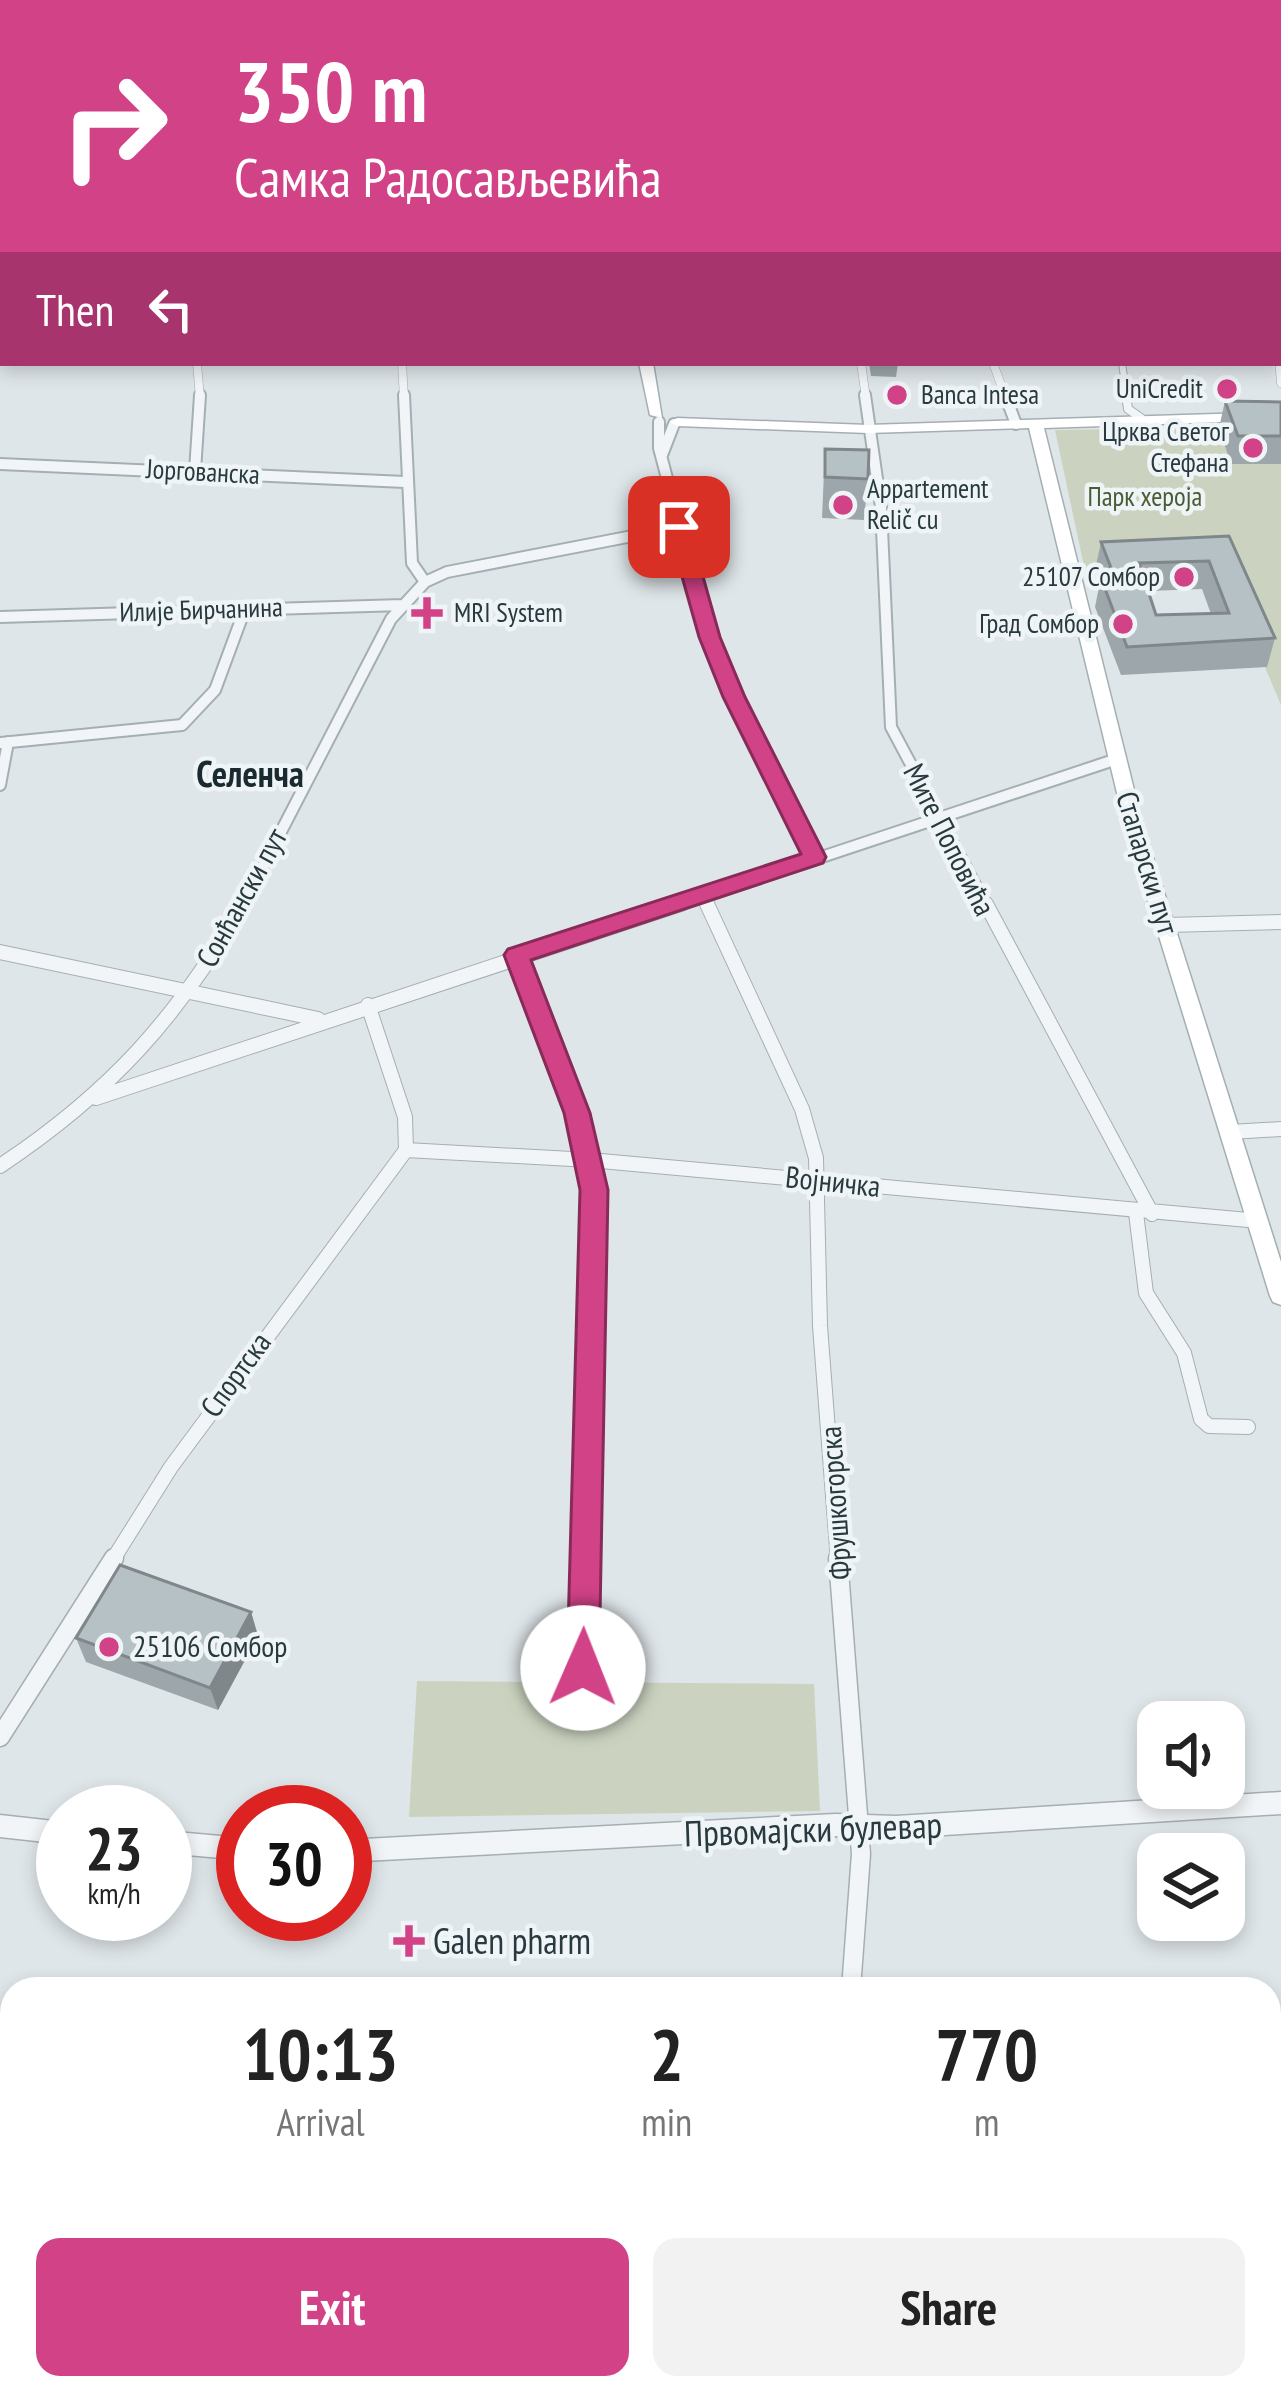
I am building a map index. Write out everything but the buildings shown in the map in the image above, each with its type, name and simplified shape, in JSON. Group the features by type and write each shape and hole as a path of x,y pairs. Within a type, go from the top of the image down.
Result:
{"main road":[{"path":"648,371 669,418 732,427 868,429 1127,416 1281,416"},
{"name":"Стапарски пут","path":"1035,423 1117,759 1281,1296"}],"street":[{"path":"195,471 202,423 197,366"},
{"path":"402,366 412,563 425,582 509,556 679,527"},
{"name":"Мите Поповића","path":"861,366 881,507 891,728 1144,1214"},
{"path":"994,366 1016,424"},
{"path":"1121,366 1127,416"},
{"path":"669,418 662,455 709,637 814,857"},
{"name":"Јоргованска","path":"0,464 405,482"},
{"name":"Сонћански пут","path":"0,1166 96,1098 187,994 225,936 402,605 425,582"},
{"name":"Илије Бирчанина","path":"0,617 402,605"},
{"path":"0,785 4,742 182,725 194,719 209,702 245,609"},
{"path":"96,1098 1117,759"},
{"name":"Фрушкогорска","path":"704,895 802,1109 817,1180 820,1326 859,1825 852,1977"},
{"path":"1167,925 1281,922"},
{"path":"0,952 322,1020"},
{"path":"517,955 545,1019 590,1160 594,1190 583,1668"},
{"path":"368,1005 405,1117 406,1150"},
{"path":"1230,1132 1281,1129"},
{"name":"Војничка","path":"406,1150 590,1160 1259,1222"},
{"name":"Спортска","path":"0,1738 194,1434 406,1150"},
{"path":"1144,1214 1146,1293 1184,1353 1201,1418 1209,1426 1248,1427"},
{"name":"Првомајски булевар","path":"372,1850 1281,1803"},
{"path":"0,1826 36,1829"}],"green space":[{"name":"Парк хероја","path":"1281,427 1281,705 1221,564 1085,571 1055,430"},
{"path":"417,1681 814,1684 820,1811 409,1817"}],"place":[{"name":"UniCredit","path":"1227,389"},
{"name":"Banca Intesa","path":"897,395"},
{"name":"Црква Светог Стефана","path":"1253,448"},
{"name":"Appartement Relič cu","path":"843,505"},
{"name":"25107 Сомбор","path":"1184,577"},
{"name":"MRI System","path":"427,613"},
{"name":"Град Сомбор","path":"1123,624"},
{"name":"25106 Сомбор","path":"109,1647"},
{"name":"Galen pharm","path":"409,1941"}],"district":[{"name":"Селенча","path":"250,774"}],"route":[{"path":"583,1668 594,1190 577,1113 517,955 814,857 709,637 679,527"}]}
